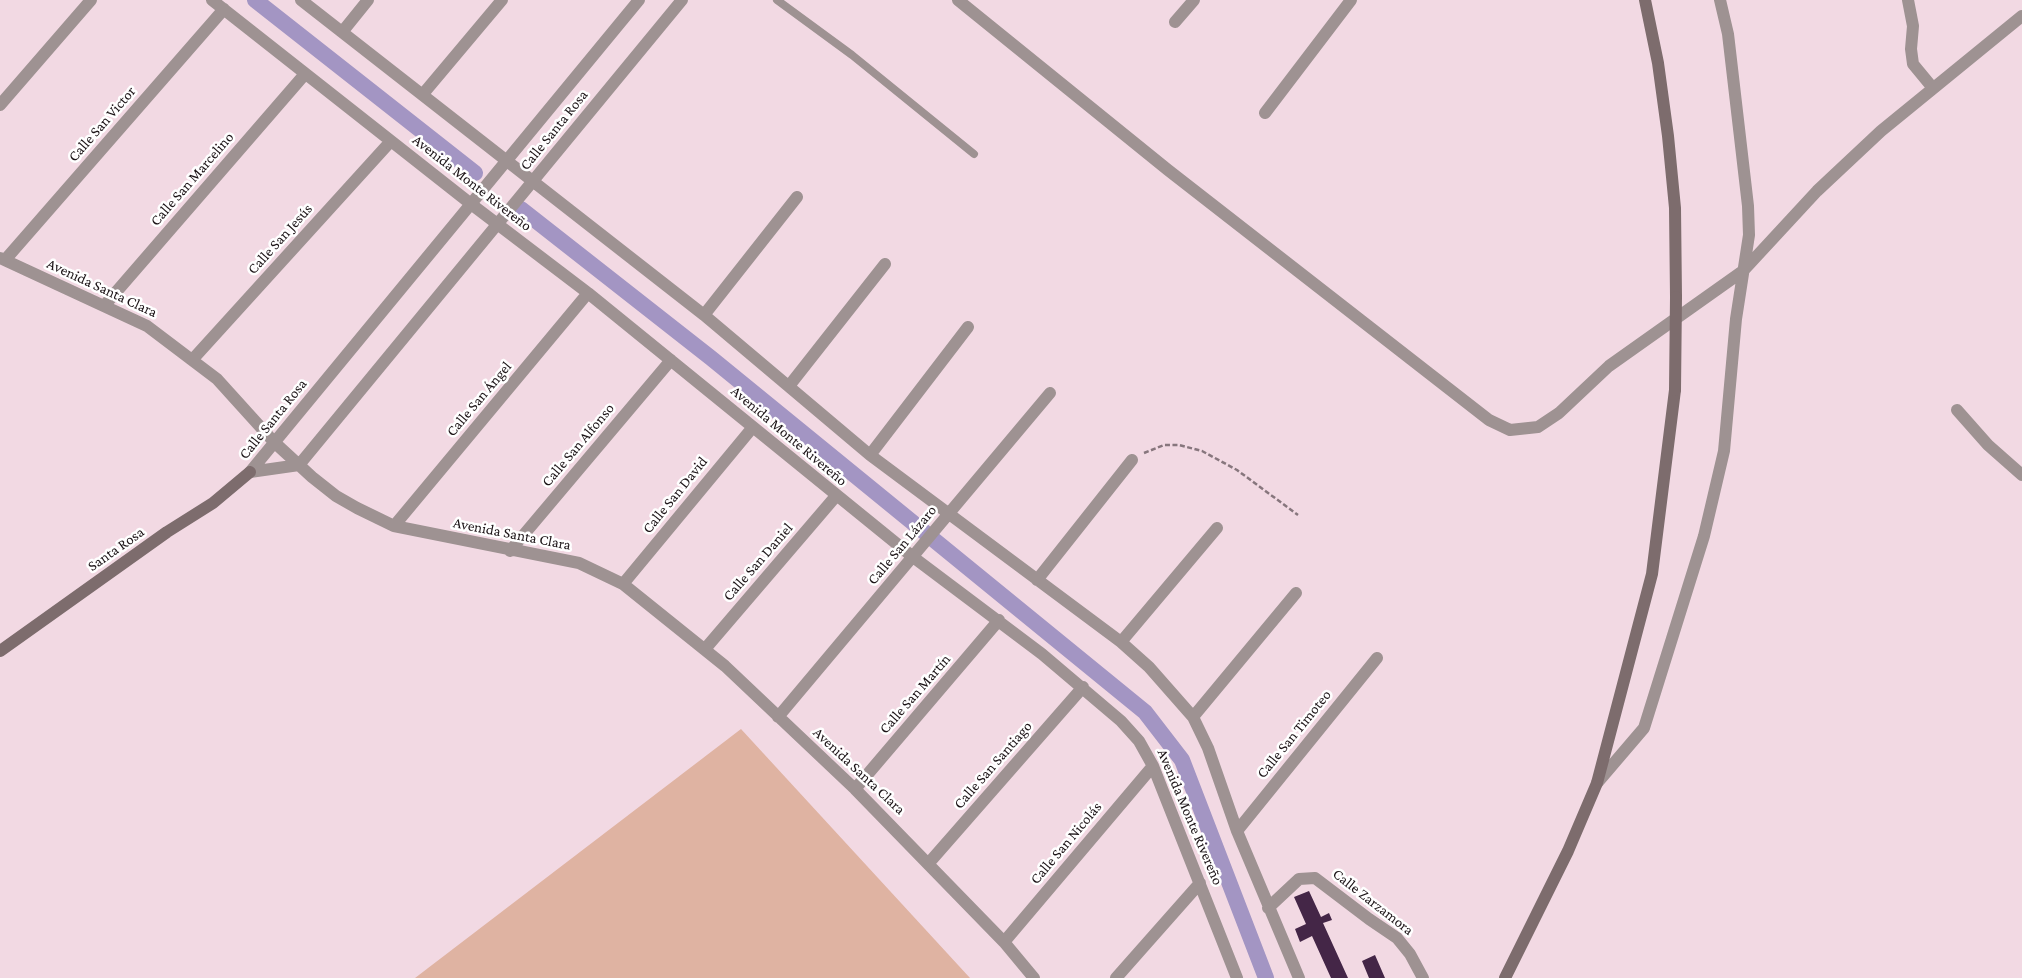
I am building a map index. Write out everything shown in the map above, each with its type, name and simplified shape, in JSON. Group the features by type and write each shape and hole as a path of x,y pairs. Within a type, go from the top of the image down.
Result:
{"main road":[{"path":"1504,978 1568,851 1597,783 1652,574 1675,390 1675,208 1658,63 1645,0"},
{"name":"Santa Rosa","path":"0,651 159,538 213,503 250,472"}],"street":[{"path":"0,105 91,0"},
{"name":"Avenida Monte Rivereño","path":"212,0 470,204 588,294 836,496 1000,620 1116,716 1139,741 1153,766 1237,978"},
{"path":"301,0 704,314 870,455 947,515 1121,642 1149,667 1193,717 1208,748 1237,832 1299,978"},
{"path":"343,32 368,0"},
{"path":"423,94 502,0"},
{"name":"Calle Santa Rosa","path":"250,472 639,0"},
{"name":"Calle Santa Rosa","path":"250,472 299,465 682,0"},
{"path":"958,0 1168,170 1489,420 1510,430 1538,427 1559,414 1609,366 1743,271 1817,191 1881,131 1932,87 2022,16"},
{"path":"1175,22 1194,0"},
{"path":"1265,113 1350,0"},
{"path":"1597,783 1644,728 1704,536 1724,450 1736,319 1748,235 1748,206 1728,34 1720,0"},
{"path":"1908,0 1912,19 1910,49 1913,64 1932,87"},
{"name":"Calle San Victor","path":"2,259 224,10"},
{"name":"Calle San Marcelino","path":"104,306 305,74"},
{"name":"Calle San Jesús","path":"193,358 391,141"},
{"path":"704,314 797,197"},
{"name":"Avenida Santa Clara","path":"2,259 147,326 193,358 217,379 274,442 336,496 394,526 510,551 556,557 579,563 623,584 705,649 855,789 1004,942 1034,978"},
{"path":"789,386 885,264"},
{"name":"Calle San Ángel","path":"394,526 588,294"},
{"path":"870,455 968,327"},
{"name":"Calle San Alfonso","path":"510,551 671,360"},
{"name":"Calle San Lázaro","path":"778,717 1050,393"},
{"path":"1957,410 1988,445 2022,475"},
{"name":"Calle San David","path":"623,584 753,427"},
{"path":"1037,580 1132,460"},
{"name":"Calle San Daniel","path":"705,649 836,496"},
{"path":"1121,642 1217,528"},
{"path":"1193,717 1296,593"},
{"name":"Calle San Martín","path":"855,789 1000,620"},
{"name":"Calle San Timoteo","path":"1237,832 1377,658"},
{"name":"Calle San Santiago","path":"928,864 1082,687"},
{"name":"Calle San Nicolás","path":"1004,942 1153,766"},
{"name":"Calle Zarzamora","path":"1268,908 1300,879 1315,878 1397,938 1410,954 1423,978"},
{"path":"1116,978 1200,883"}],"lane":[{"path":"777,0 852,55 974,154"}],"path":[{"path":"1132,460 1164,445 1179,444 1202,451 1237,470 1298,515"}],"shaded area":[{"path":"741,729 970,978 415,978"}],"building":[{"path":"1309,891 1321,917 1329,913 1332,920 1323,923 1348,978 1331,978 1312,936 1300,942 1295,929 1306,924 1294,897"},
{"path":"1375,955 1385,978 1369,978 1362,961"}],"waterway":[{"path":"255,0 475,173"},
{"path":"521,209 711,358 1145,712 1182,760 1266,978"}]}
